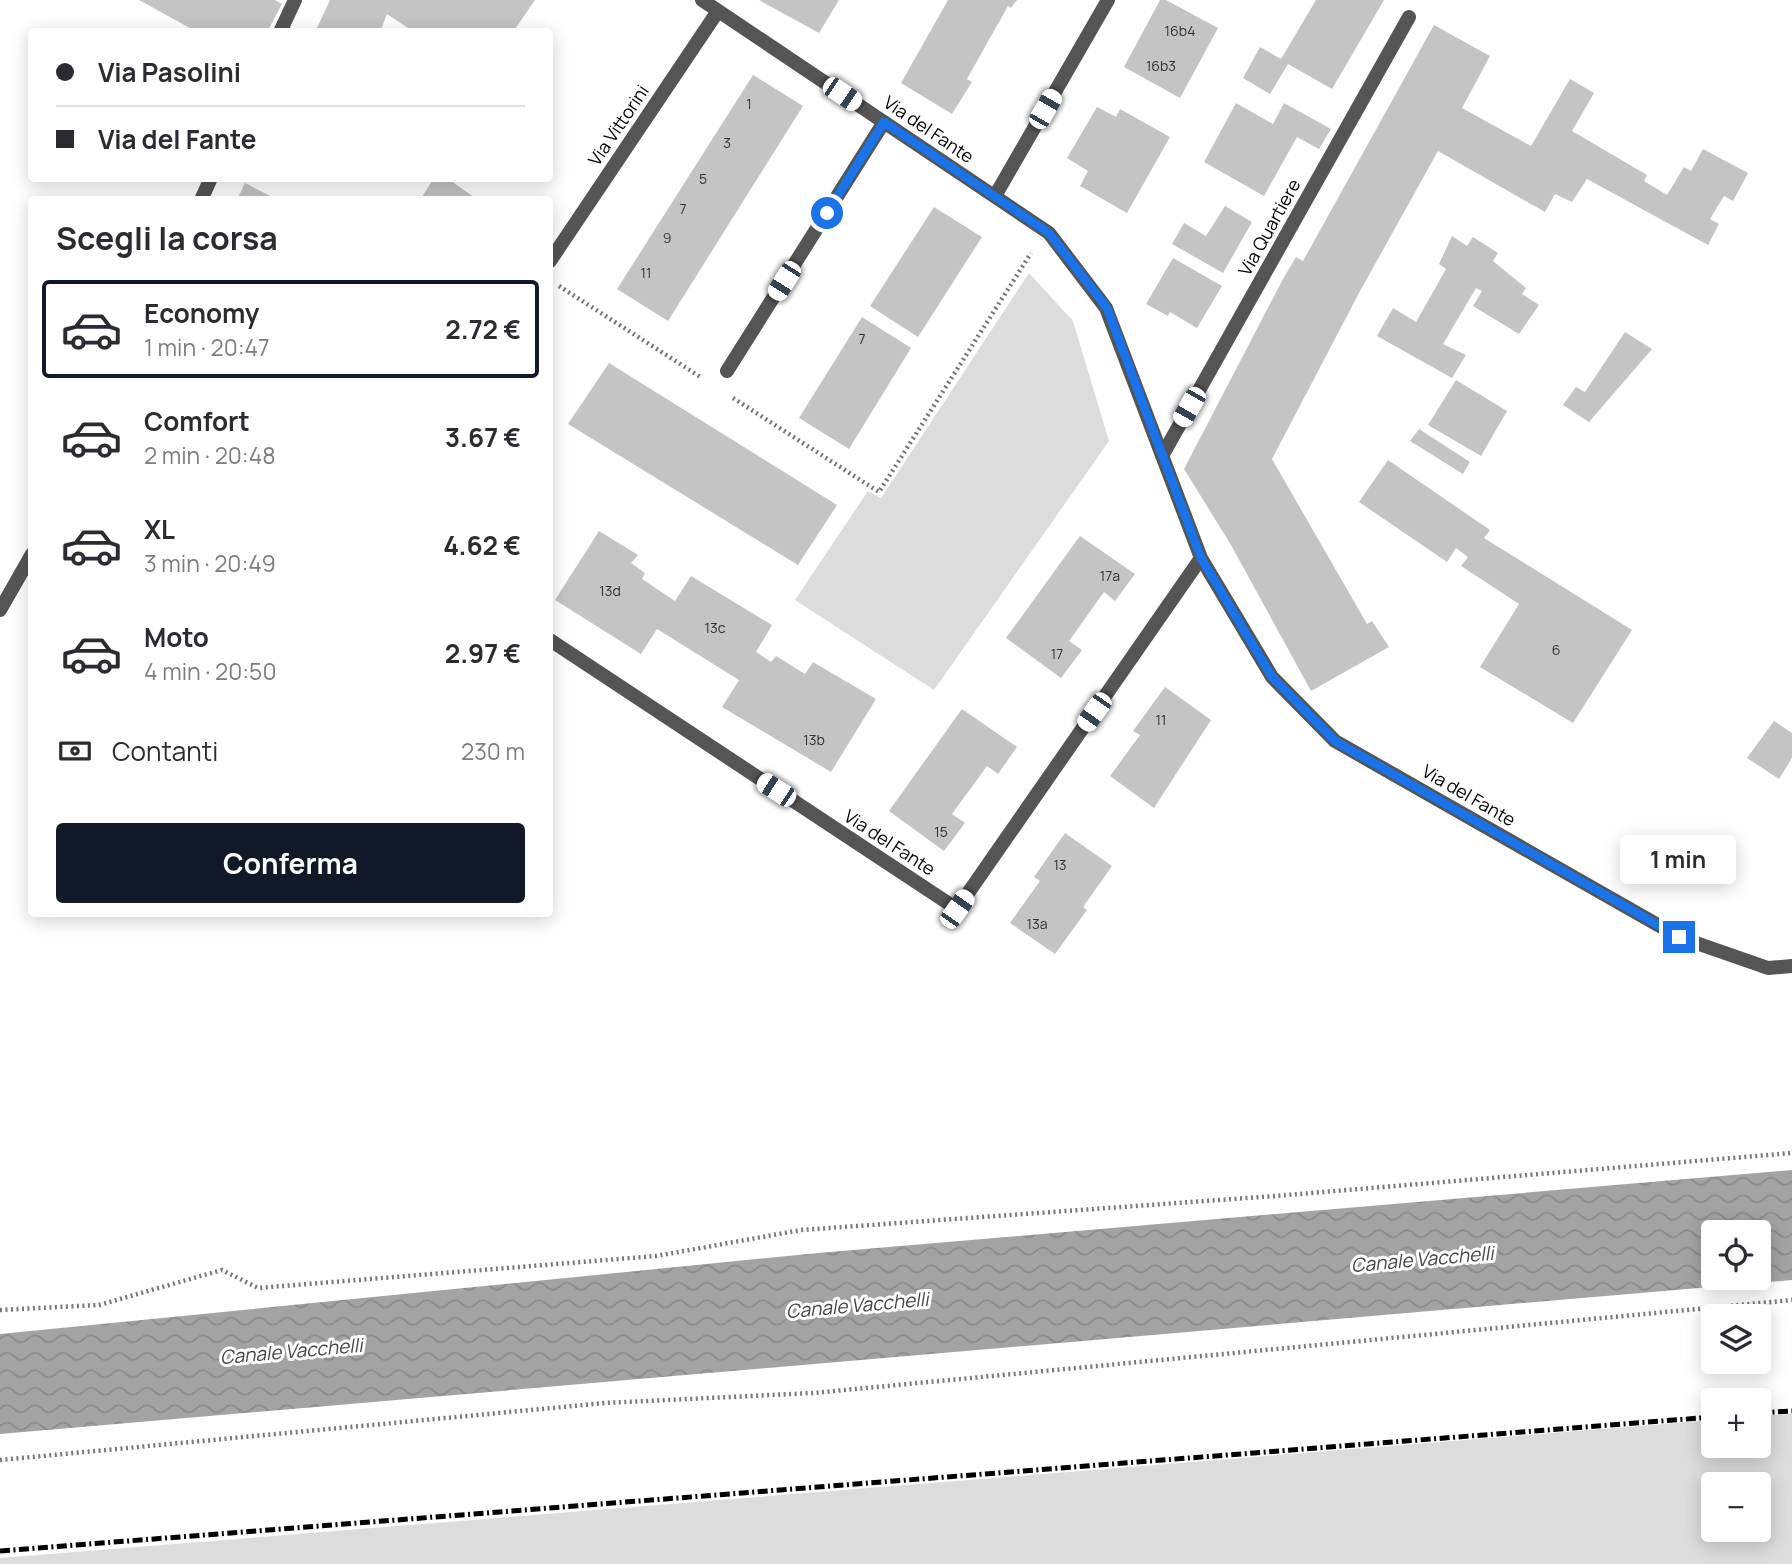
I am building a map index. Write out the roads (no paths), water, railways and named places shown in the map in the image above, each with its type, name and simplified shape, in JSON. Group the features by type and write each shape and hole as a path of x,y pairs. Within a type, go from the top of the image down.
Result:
{"street":[{"path":"282,28 295,0"},
{"name":"Via del Fante","path":"702,0 1045,230 1107,308 1201,558 1272,677 1335,741 1679,937 1768,968 1792,966"},
{"path":"995,196 1108,0"},
{"name":"Via Vittorini","path":"553,257 718,11"},
{"name":"Via Quartiere","path":"1162,456 1409,17"},
{"path":"727,372 884,122"},
{"name":"Via del Fante","path":"553,642 957,909 1201,558"},
{"path":"0,610 28,561"}],"water":[{"name":"Canale Vacchelli","path":"1792,1170 1792,1280 1771,1282 1771,1220 1701,1220 1701,1288 0,1434 0,1334 818,1253"}],"railway":[{"path":"1771,1412 1792,1411"},
{"path":"0,1551 1701,1418"}]}
